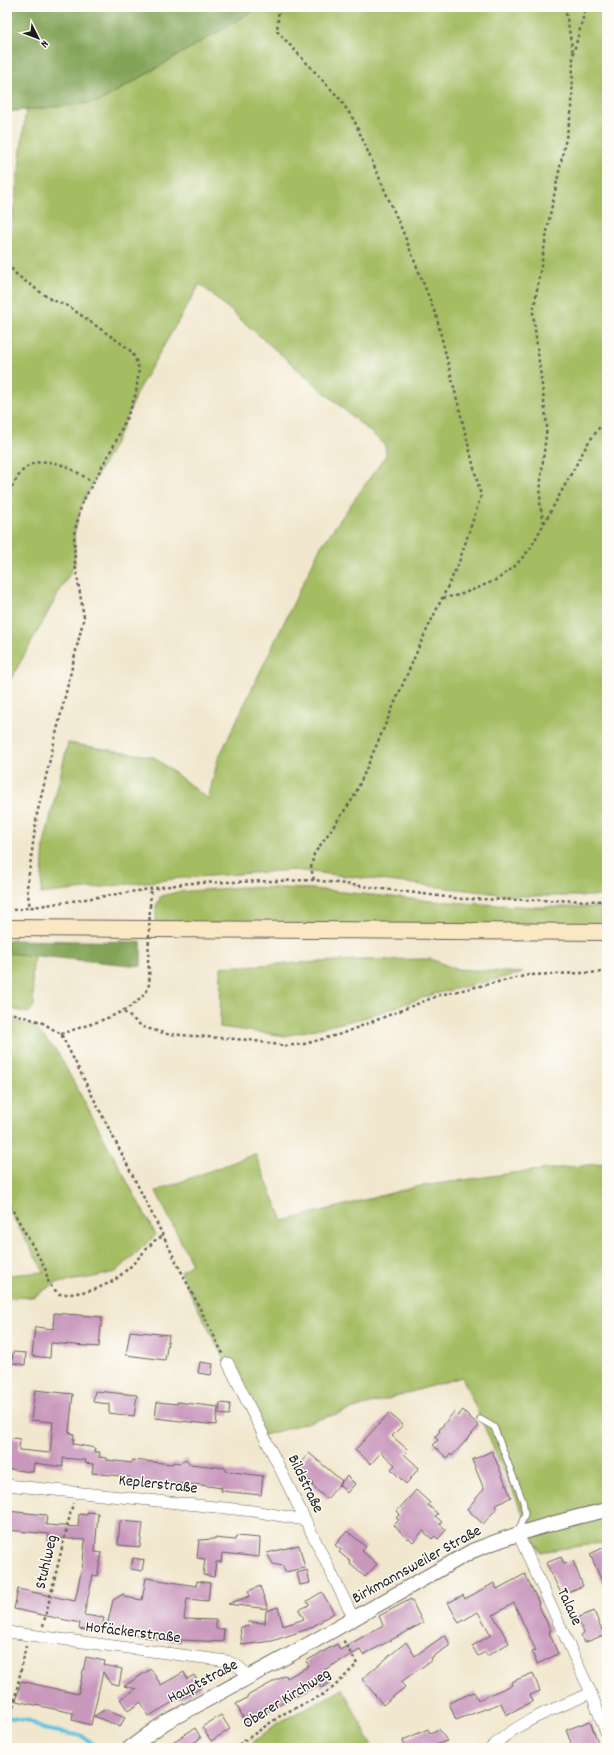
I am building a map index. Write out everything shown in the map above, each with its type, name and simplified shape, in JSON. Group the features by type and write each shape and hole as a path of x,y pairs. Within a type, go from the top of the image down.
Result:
{"main road":[{"path":"7,928 607,932"}],"street":[{"name":"Bildstraße","path":"228,1363 354,1619"},
{"name":"Keplerstraße","path":"7,1485 253,1511 305,1520"},
{"name":"Birkmannsweiler Straße","path":"295,1652 472,1551 518,1534 563,1520 607,1510"},
{"name":"Talaue","path":"518,1534 591,1693 607,1735"},
{"name":"Hofäckerstraße","path":"7,1632 227,1661 239,1667 249,1677"},
{"name":"Hauptstraße","path":"130,1748 164,1723 295,1652"},
{"path":"491,1748 503,1736 535,1718 591,1693"}],"lane":[{"path":"480,1419 494,1427 523,1501 525,1514 518,1534"}],"path":[{"path":"280,7 277,31 339,98 354,120 403,232 436,315 481,496 458,566 422,640 354,797 314,854 311,868 314,880"},
{"path":"565,7 574,56"},
{"path":"544,523 540,506 541,478 547,426 533,313 549,220 572,109 574,56 586,7"},
{"path":"7,264 18,276 50,299 68,306 129,349 139,368 131,408 115,443 92,482 82,503 74,534 75,564 84,617 37,814 27,888 30,908"},
{"path":"443,598 459,595 480,587 498,579 514,567 530,549 542,530 544,523 588,443 607,417"},
{"path":"7,498 17,478 27,467 37,463 50,462 63,465 92,482"},
{"path":"7,911 189,883 314,880 462,899 607,901"},
{"path":"61,1034 124,1012 140,1000 149,984 148,962 151,889"},
{"path":"124,1012 143,1027 167,1034 249,1040 285,1046 304,1044 341,1034 440,995 529,975 607,972"},
{"path":"7,1012 41,1022 61,1034 228,1363"},
{"path":"7,1200 45,1268 48,1284 59,1294 71,1294 94,1290 115,1280 154,1242 163,1236"},
{"name":"Stuhlweg","path":"41,1637 75,1493"},
{"name":"Oberer Kirchweg","path":"234,1748 282,1714 322,1695 334,1687 357,1664 337,1629"},
{"path":"7,1736 28,1635"}],"green space":[{"path":"7,7 260,7 98,102 7,112"},
{"path":"260,7 607,7 607,896 517,896 294,870 182,878 41,894 44,844 68,743 154,757 208,799 218,759 320,548 386,455 385,445 200,284 136,393 115,443 82,503 74,534 75,564 7,686 7,265 26,110 99,102"},
{"path":"242,887 312,889 432,901 533,907 607,907 607,927 156,923 156,906 161,896 178,892"},
{"path":"7,940 141,942 141,966 7,953"},
{"path":"7,953 34,956 32,975 34,1006 28,1013 7,1008"},
{"path":"431,959 455,969 523,973 434,994 363,1018 285,1036 220,1027 221,967 356,960"},
{"path":"7,1019 35,1027 58,1053 156,1235 116,1272 56,1283 33,1297 7,1298 7,1275 44,1272 7,1207"},
{"path":"255,1154 283,1221 415,1187 512,1173 607,1163 607,1542 540,1552 462,1377 262,1436 180,1272 192,1264 156,1191"},
{"path":"343,1689 373,1748 246,1748 276,1724"}],"building":[{"path":"54,1313 102,1317 99,1347 51,1343 50,1358 32,1356 35,1327 53,1329"},
{"path":"130,1331 169,1335 165,1360 126,1355"},
{"path":"13,1352 26,1353 25,1365 12,1363"},
{"path":"200,1362 213,1364 211,1375 198,1373"},
{"path":"35,1390 73,1394 69,1432 74,1435 73,1444 95,1448 94,1452 100,1452 99,1457 107,1458 107,1460 132,1463 132,1460 173,1464 173,1462 180,1463 186,1459 190,1464 226,1468 226,1471 263,1476 261,1495 221,1491 222,1488 201,1485 160,1483 160,1485 130,1482 130,1477 92,1473 93,1464 85,1463 86,1460 63,1458 63,1467 34,1463 33,1472 7,1469 9,1450 7,1450 7,1437 20,1439 19,1450 50,1453 53,1422 31,1420"},
{"path":"95,1391 137,1395 134,1416 109,1413 109,1404 93,1402"},
{"path":"157,1402 177,1404 177,1402 218,1407 216,1425 155,1418"},
{"path":"220,1403 230,1404 229,1415 219,1414"},
{"path":"463,1410 479,1426 452,1456 450,1454 447,1458 433,1445 438,1440 435,1437 454,1412 458,1416"},
{"path":"389,1413 403,1425 392,1436 408,1450 404,1454 419,1468 406,1484 391,1469 395,1465 381,1452 371,1464 355,1450"},
{"path":"492,1451 511,1497 495,1506 497,1508 483,1524 467,1509 484,1489 472,1460"},
{"path":"309,1453 342,1481 327,1499 312,1486 314,1484 302,1474 303,1473 297,1467"},
{"path":"347,1476 355,1484 347,1493 339,1485"},
{"path":"416,1490 430,1503 428,1505 438,1514 435,1516 442,1522 440,1524 446,1530 438,1539 435,1536 432,1539 423,1531 413,1542 409,1538 407,1539 394,1525 399,1520 396,1518 400,1514 397,1511"},
{"path":"7,1511 47,1515 46,1525 78,1527 79,1514 87,1515 87,1512 98,1513 95,1552 102,1553 97,1576 93,1575 84,1615 104,1618 101,1633 79,1629 80,1623 14,1609 18,1589 75,1601 83,1563 85,1540 58,1538 57,1541 48,1541 49,1534 7,1530"},
{"path":"120,1521 143,1523 140,1547 118,1545"},
{"path":"347,1531 366,1547 362,1551 377,1564 365,1577 350,1564 351,1562 339,1552 341,1550 335,1545"},
{"path":"236,1536 260,1538 259,1557 222,1553 221,1562 216,1562 214,1577 203,1575 205,1559 197,1558 199,1540 214,1538 235,1540"},
{"path":"299,1545 305,1568 285,1572 283,1566 273,1564 267,1553"},
{"path":"607,1546 607,1593 590,1554"},
{"path":"561,1557 564,1564 573,1561 583,1586 562,1595 546,1563"},
{"path":"133,1558 144,1560 142,1571 131,1569"},
{"path":"307,1570 310,1583 300,1585 297,1573"},
{"path":"525,1574 551,1631 549,1632 558,1654 537,1664 532,1652 536,1651 514,1603 493,1615 509,1643 487,1656 485,1652 478,1656 472,1646 491,1635 478,1612 459,1623 448,1603 463,1595 465,1599 494,1583 497,1589"},
{"path":"146,1578 196,1586 197,1581 210,1583 208,1601 187,1599 184,1619 216,1620 216,1629 224,1629 223,1642 181,1640 181,1643 133,1635 133,1633 107,1626 113,1600 123,1594 125,1597 142,1600"},
{"path":"260,1586 268,1609 228,1604 250,1596 248,1591"},
{"path":"322,1592 334,1613 322,1621 308,1629 272,1641 242,1645 240,1627 249,1626 248,1622 265,1623 266,1611 278,1607 283,1626 304,1619 299,1610 309,1605 307,1601"},
{"path":"411,1599 423,1623 363,1655 360,1650 324,1670 331,1682 321,1688 319,1684 246,1723 236,1704 247,1698 247,1696 286,1675 287,1678 309,1666 306,1661 337,1644 340,1650 383,1625 379,1616"},
{"path":"594,1611 604,1635 584,1643 581,1635 584,1633 577,1618"},
{"path":"445,1635 449,1642 449,1646 401,1682 405,1687 383,1705 362,1679 406,1642 415,1656"},
{"path":"86,1657 105,1661 104,1665 122,1669 119,1685 110,1683 103,1672 91,1725 72,1720 73,1713 16,1701 21,1681 78,1694"},
{"path":"151,1669 161,1685 184,1672 187,1679 194,1675 201,1688 149,1716 141,1702 128,1711 120,1699 136,1689 124,1686"},
{"path":"533,1673 540,1691 530,1695 533,1701 506,1715 501,1703 456,1720 449,1703 474,1692 478,1700 512,1685 511,1682"},
{"path":"106,1709 125,1717 120,1727 94,1716"},
{"path":"221,1715 230,1729 211,1741 202,1727"},
{"path":"590,1721 600,1748 573,1748 566,1730"},
{"path":"195,1728 201,1738 185,1748 163,1748"},
{"path":"428,1729 430,1733 439,1729 447,1741 435,1745 436,1748 406,1748 403,1740"}],"waterway":[{"path":"7,1717 30,1721 43,1729 82,1736 99,1748"}]}
